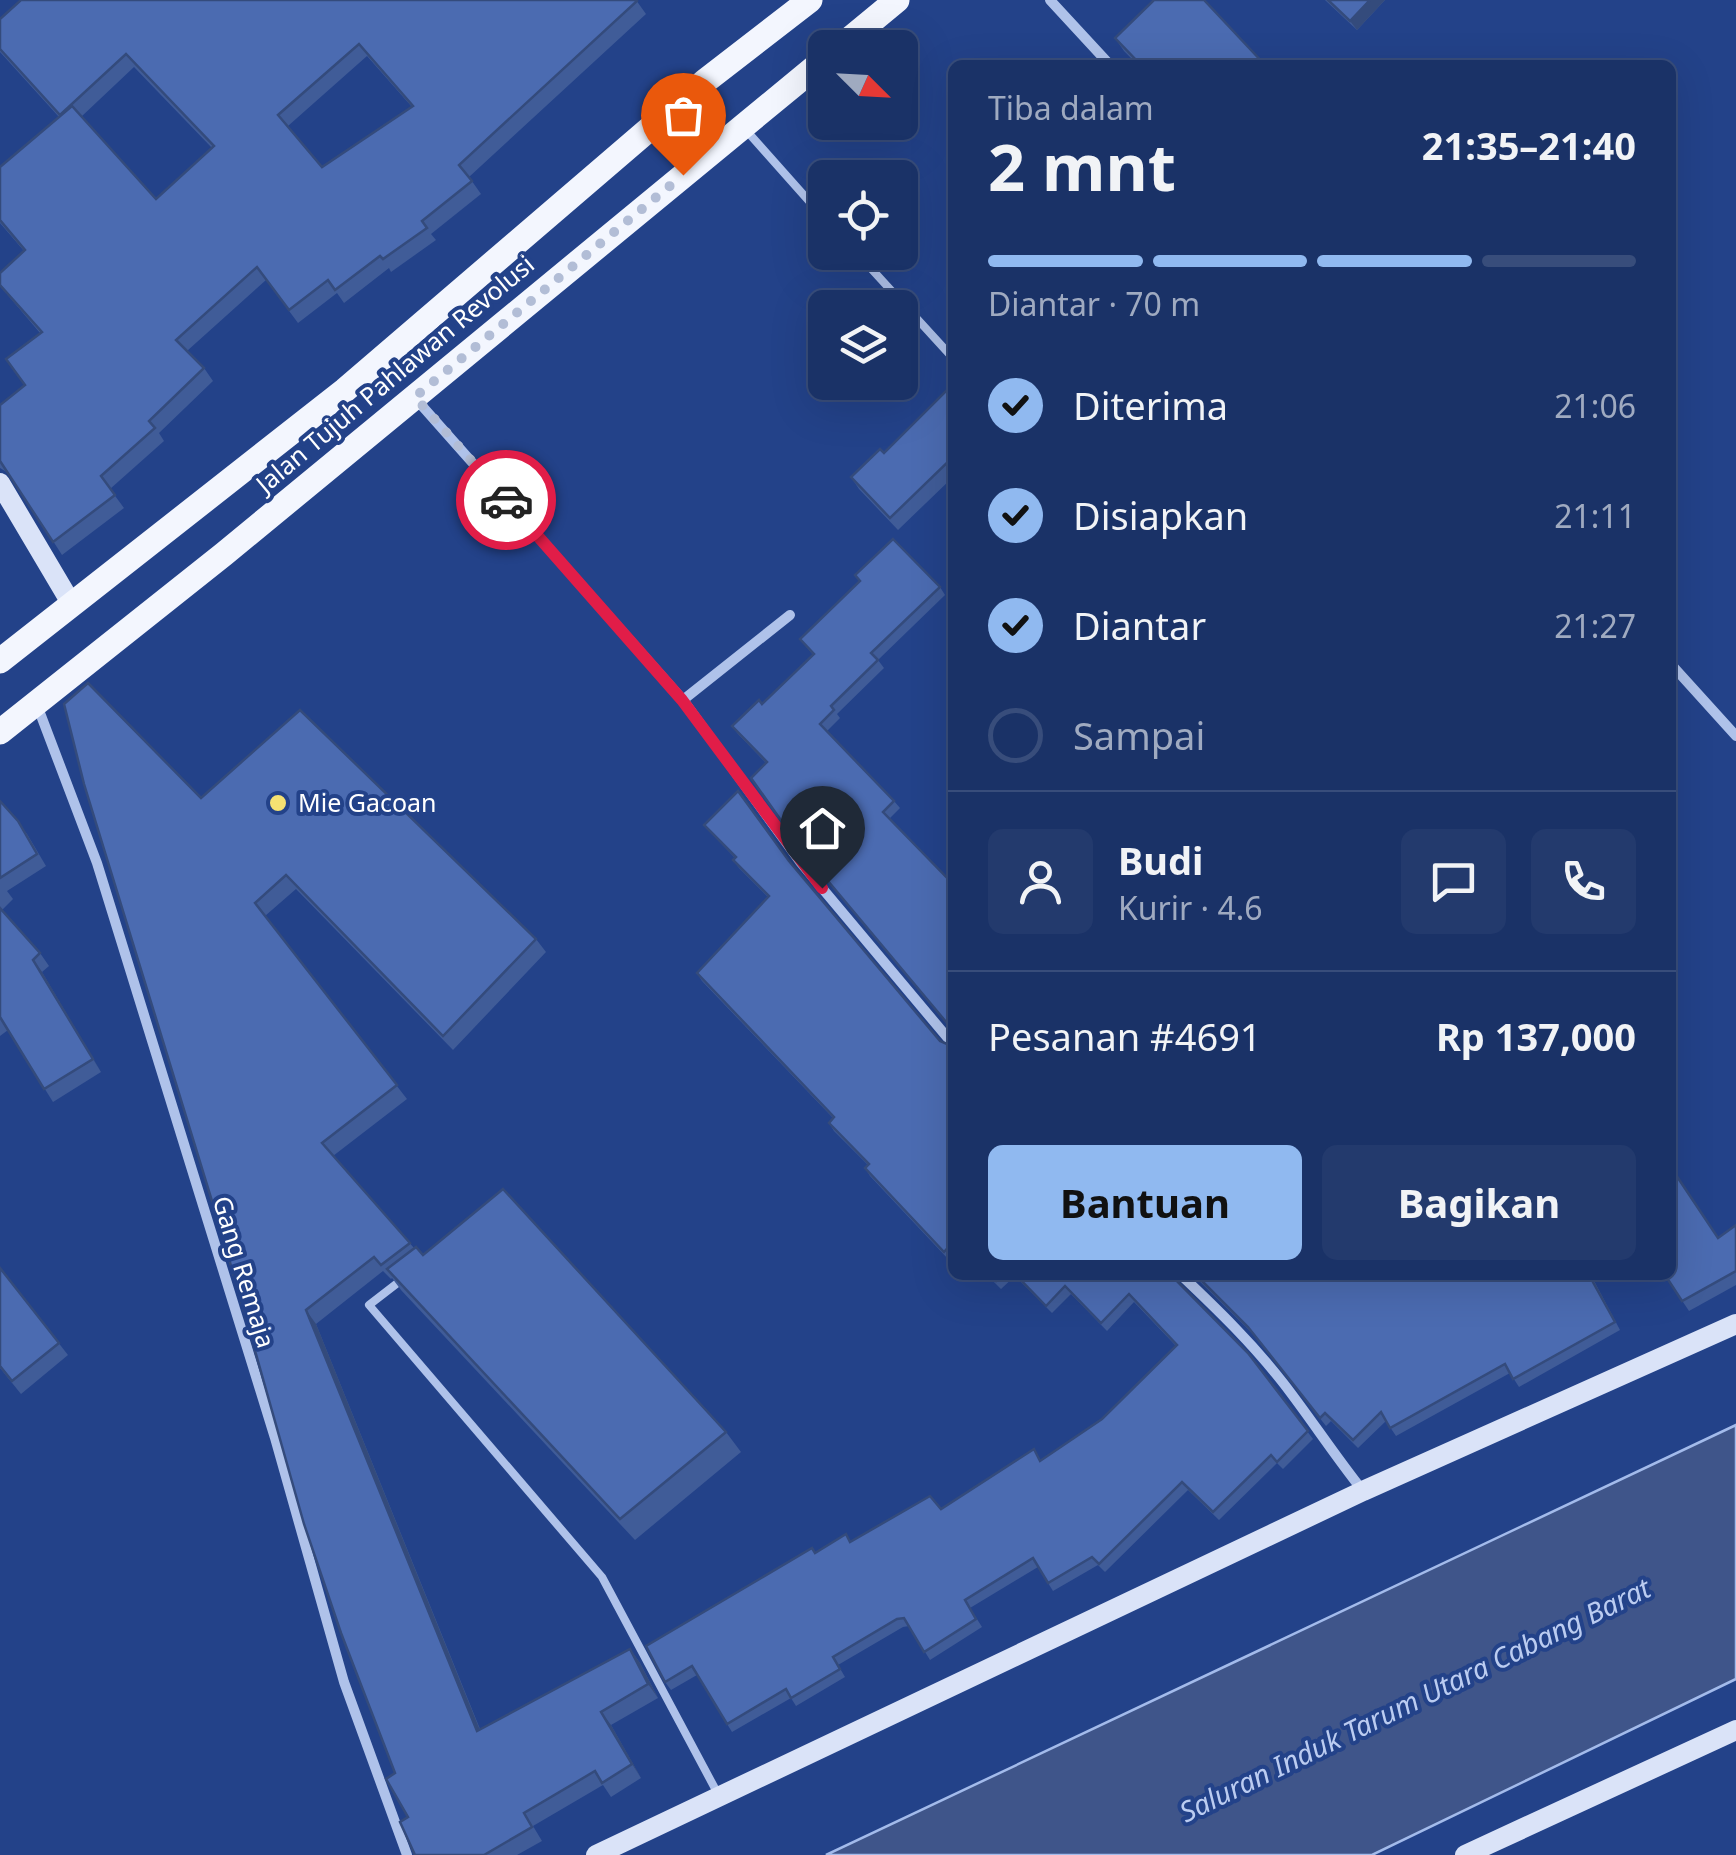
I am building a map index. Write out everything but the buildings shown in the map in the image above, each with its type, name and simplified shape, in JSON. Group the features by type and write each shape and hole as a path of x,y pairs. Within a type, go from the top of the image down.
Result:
{"main road":[{"name":"Jalan Tujuh Pahlawan Revolusi","path":"0,662 344,390 704,82 810,0"},
{"path":"860,30 897,0"},
{"name":"Jalan Tujuh Pahlawan Revolusi","path":"0,732 415,397 808,72"}],"street":[{"path":"1050,0 1105,60"},
{"path":"415,397 682,700 802,863 948,1038"},
{"path":"0,484 72,603"},
{"path":"682,700 790,615"},
{"path":"1676,670 1736,736"},
{"name":"Gang Remaja","path":"36,704 97,863 275,1438 344,1682 407,1855"},
{"path":"1186,1280 1284,1384 1363,1491"},
{"path":"596,1855 1363,1491 1736,1324"},
{"path":"1465,1855 1736,1730"}],"lane":[{"path":"742,125 808,201"},
{"path":"872,270 948,353"},
{"path":"408,1275 369,1306 602,1577 719,1796"}],"water":[{"name":"Saluran Induk Tarum Utara Cabang Barat","path":"1736,1425 1736,1679 1372,1855 826,1855"}],"way so far":[{"path":"506,500 415,397 683,175"}],"place":[{"name":"Mie Gacoan","path":"278,803"}],"route":[{"path":"506,500 682,700 822,888"}]}
